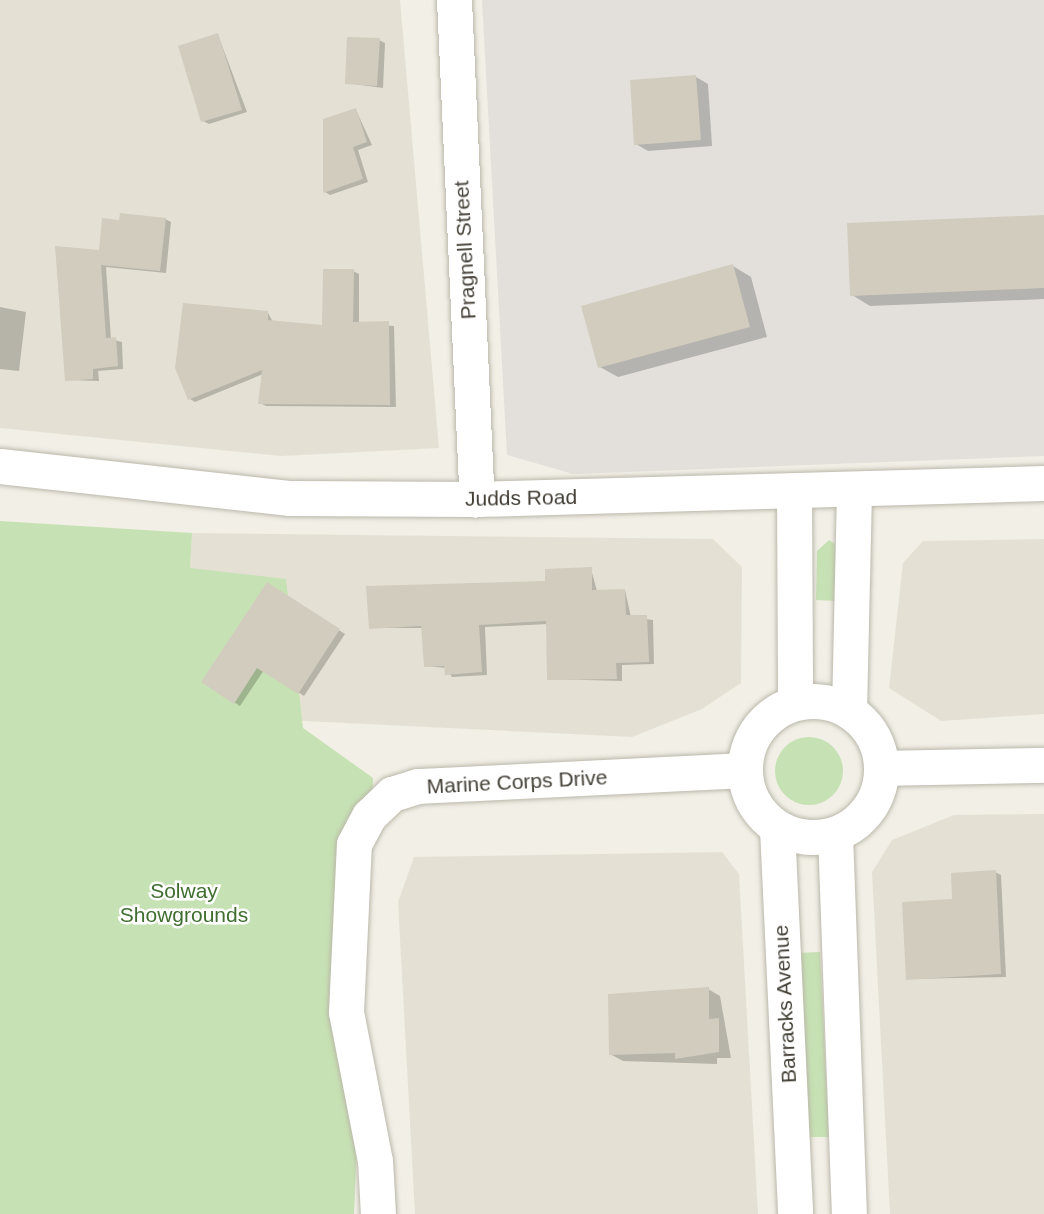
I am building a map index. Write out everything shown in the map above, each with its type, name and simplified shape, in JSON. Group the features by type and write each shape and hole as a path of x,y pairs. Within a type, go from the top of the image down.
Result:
{"street":[{"name":"Pragnell Street","path":"454,0 477,499"},
{"name":"Judds Road","path":"0,466 289,498 477,499 1044,483"},
{"path":"849,711 854,490"},
{"path":"794,491 795,702"},
{"path":"817,700 849,711 872,733 881,768 876,797 863,817 835,834 799,837 777,828 760,813 744,770 759,727 795,702 817,700"},
{"path":"881,768 1044,765"},
{"name":"Marine Corps Drive","path":"378,1214 375,1161 346,1012 354,844 369,816 392,794 418,786 744,770"},
{"name":"Barracks Avenue","path":"777,828 795,1214"},
{"path":"835,834 849,1214"},
{"path":"793,1179 847,1175"}],"shaded area":[{"path":"0,0 400,0 439,448 281,456 0,428"},
{"path":"482,0 1044,0 1044,456 573,474 507,455"},
{"path":"192,533 713,539 742,567 741,683 702,709 632,737 181,715"},
{"path":"1044,539 1044,714 941,721 889,688 903,563 923,541"},
{"path":"1044,814 1044,1214 890,1214 872,872 892,840 954,815"},
{"path":"722,852 739,874 758,1214 415,1214 398,902 414,857"}],"green space":[{"name":"Solway Showgrounds","path":"0,521 192,533 190,568 286,579 303,728 373,778 354,1214 0,1214"},
{"path":"829,540 837,545 837,601 816,600 817,551"},
{"path":"802,737 816,737 828,742 838,752 843,771 838,790 828,800 816,805 802,805 790,800 780,790 775,778 775,764 780,752 790,742"},
{"path":"820,952 829,1137 806,1137 798,953"}],"building":[{"path":"218,33 242,110 201,122 178,46"},
{"path":"347,37 380,38 377,86 345,84"},
{"path":"696,75 701,140 634,145 630,80"},
{"path":"356,108 367,142 353,147 363,179 323,193 323,119"},
{"path":"120,213 166,218 160,271 101,265 106,338 116,337 118,366 93,369 93,379 65,381 55,246 99,250 102,218 119,220"},
{"path":"1044,215 1044,288 850,296 847,223"},
{"path":"733,264 750,327 598,368 581,306"},
{"path":"323,269 354,269 353,322 389,321 390,405 258,404 262,370 188,400 175,368 183,303 268,311 268,320 322,325"},
{"path":"592,567 592,590 625,589 626,615 647,615 649,662 616,663 617,679 547,680 546,621 479,625 482,672 445,675 444,666 424,667 421,626 369,629 366,586 545,581 545,569"},
{"path":"267,582 340,629 298,694 257,668 234,704 201,682"},
{"path":"996,870 1001,974 906,980 902,902 952,899 951,873"},
{"path":"709,987 709,1019 719,1018 719,1052 675,1059 675,1053 609,1055 608,994"}]}
